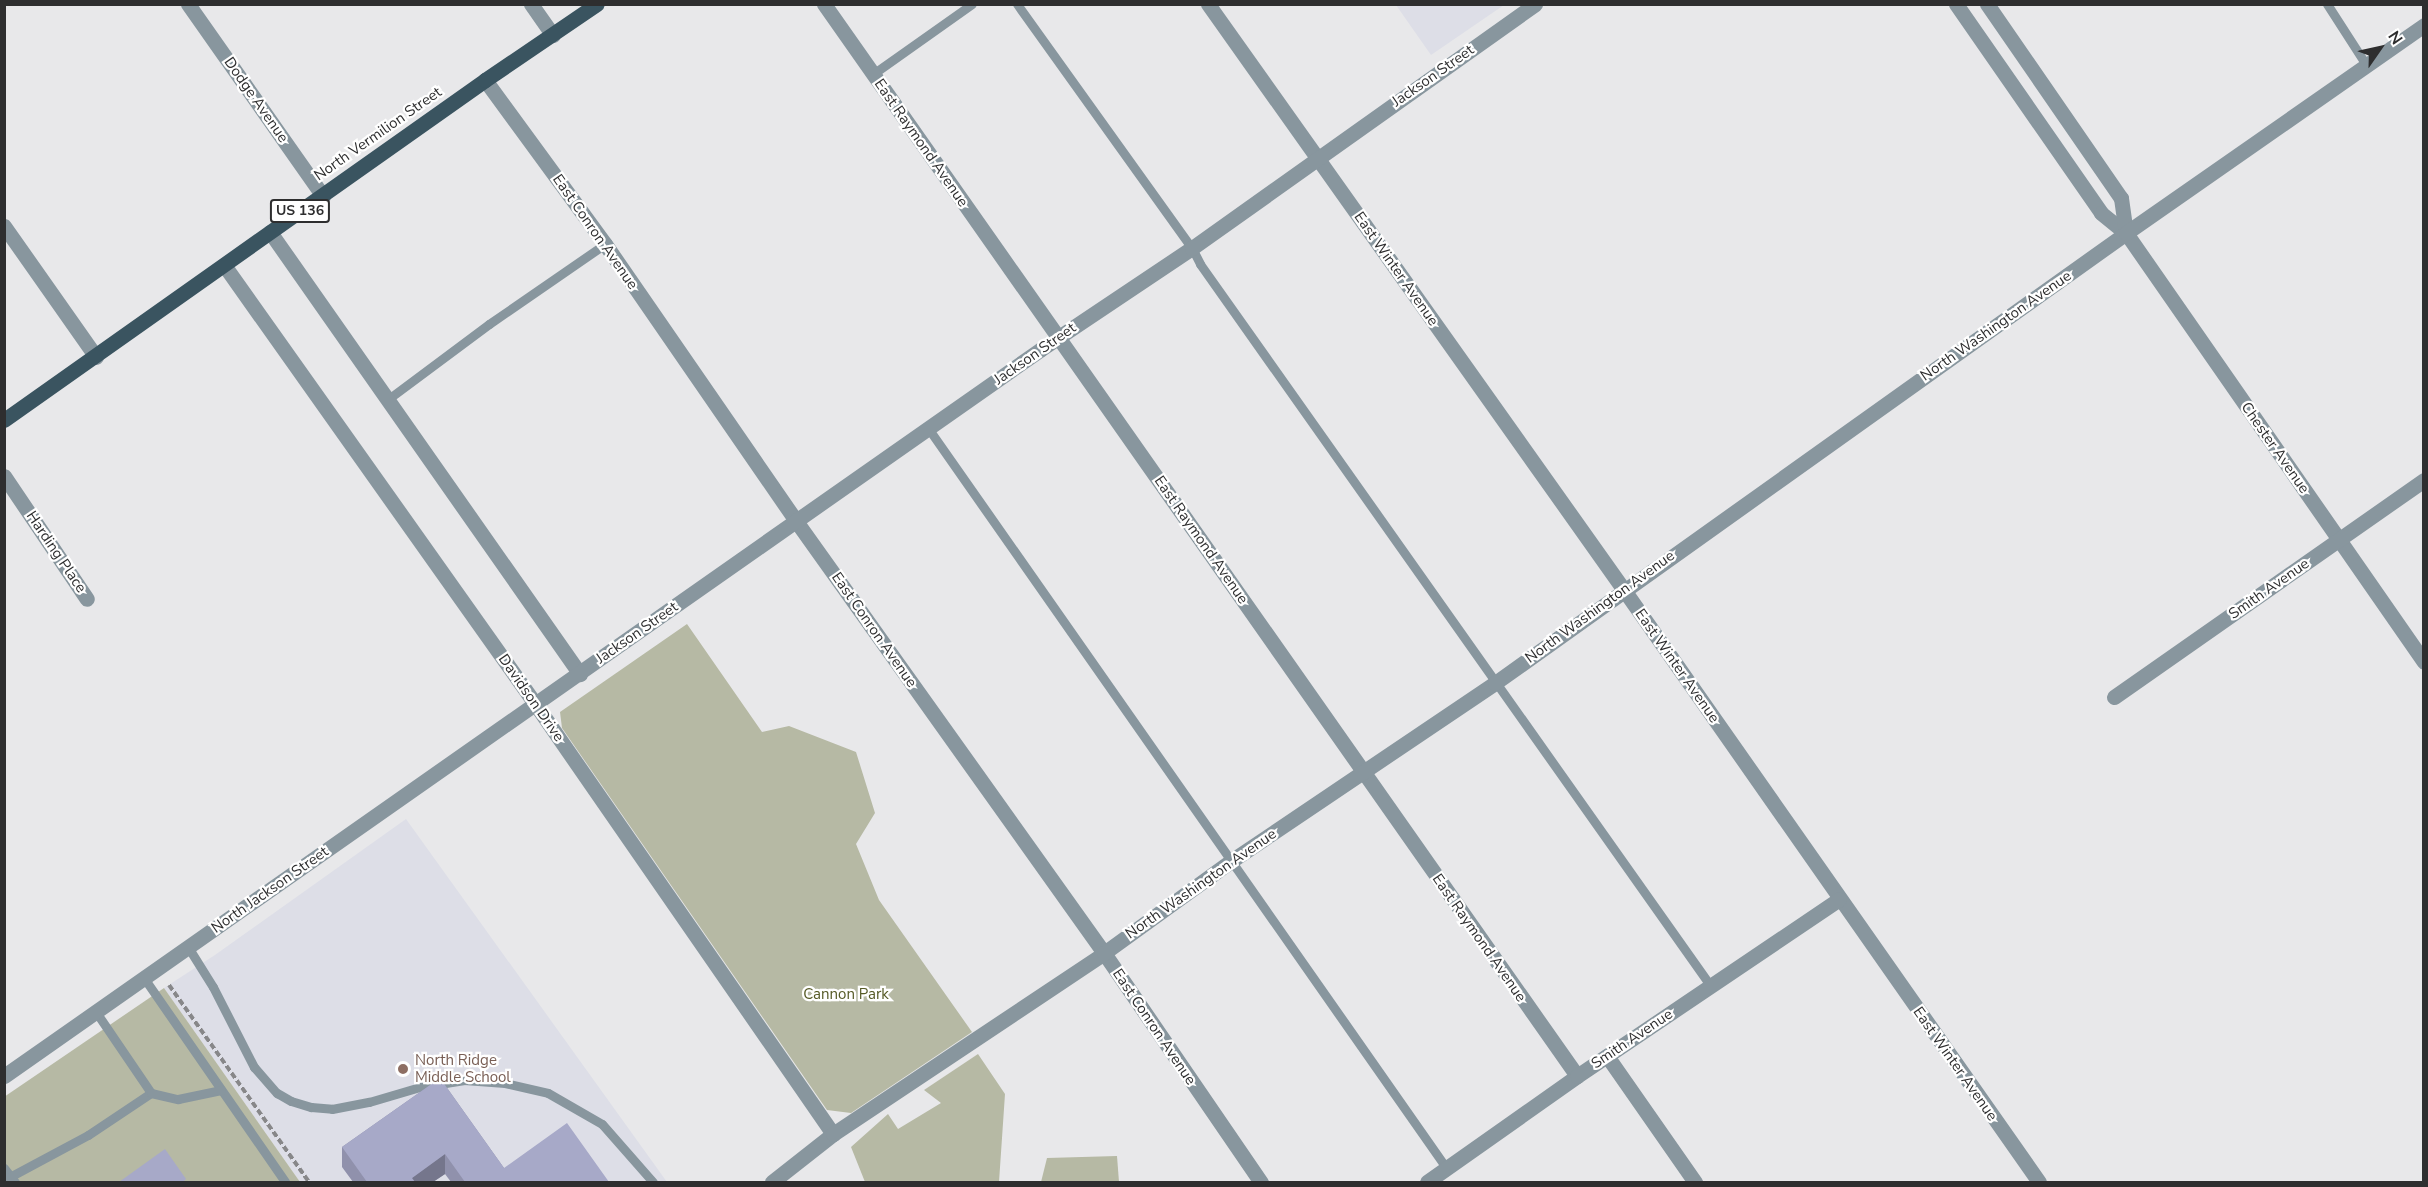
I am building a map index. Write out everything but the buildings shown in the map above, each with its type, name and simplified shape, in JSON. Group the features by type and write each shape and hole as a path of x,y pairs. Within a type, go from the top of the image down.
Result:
{"main road":[{"name":"North Vermilion Street","path":"4,420 485,80 597,4"}],"street":[{"name":"Dodge Avenue","path":"188,4 323,196"},
{"path":"531,4 554,35"},
{"name":"East Raymond Avenue","path":"824,4 1577,1076"},
{"name":"East Winter Avenue","path":"1208,4 1624,590 2039,1182"},
{"name":"Jackson Street","path":"536,705 1059,337 1192,248 1534,4"},
{"name":"Chester Avenue","path":"1956,4 2101,213 2126,234 2424,662"},
{"name":"Chester Avenue","path":"1987,4 2121,198 2126,234"},
{"name":"North Washington Avenue","path":"772,1182 833,1134 1104,953 1231,861 1494,683 2424,25"},
{"path":"2012,86 2033,71"},
{"name":"East Conron Avenue","path":"485,80 605,244 796,521 1104,953 1261,1182"},
{"path":"4,226 96,357"},
{"path":"270,232 580,674"},
{"name":"Davidson Drive","path":"224,265 536,705 833,1134"},
{"name":"Harding Place","path":"4,476 87,598"},
{"name":"Smith Avenue","path":"2114,697 2424,480"},
{"name":"North Jackson Street","path":"4,1076 536,705"},
{"name":"Smith Avenue","path":"1427,1182 1577,1076 1839,899"},
{"path":"1607,1056 1695,1182"}],"lane":[{"path":"873,74 972,4"},
{"path":"1017,4 1192,248 1200,264 1494,683 1710,985"},
{"path":"2327,4 2367,66"},
{"path":"387,400 489,324 605,244"},
{"path":"928,429 1447,1169"},
{"path":"188,947 213,987 258,1072 277,1093 291,1101 311,1107 332,1108 369,1102 420,1087 464,1080 505,1083 548,1093 602,1124 653,1182"},
{"path":"144,978 285,1182"},
{"path":"96,1012 151,1093 178,1099 221,1090"},
{"path":"4,1168 10,1180 88,1135 151,1093"}],"path":[{"path":"169,985 309,1182"}],"shaded area":[{"path":"1396,5 1504,5 1431,55"},
{"name":"North Ridge Middle School","path":"406,819 667,1182 300,1182 164,988 215,955"}],"green space":[{"name":"Cannon Park","path":"687,624 762,732 789,726 856,752 875,813 856,844 879,900 972,1032 851,1113 827,1110 562,728 560,712"},
{"path":"164,988 300,1182 5,1182 4,1097"},
{"path":"978,1054 1005,1094 999,1182 865,1182 851,1147 888,1114 898,1129 941,1103 924,1090"},
{"path":"1117,1156 1119,1182 1041,1182 1047,1158"}],"place":[{"name":"North Ridge Middle School","path":"403,1069"}]}
